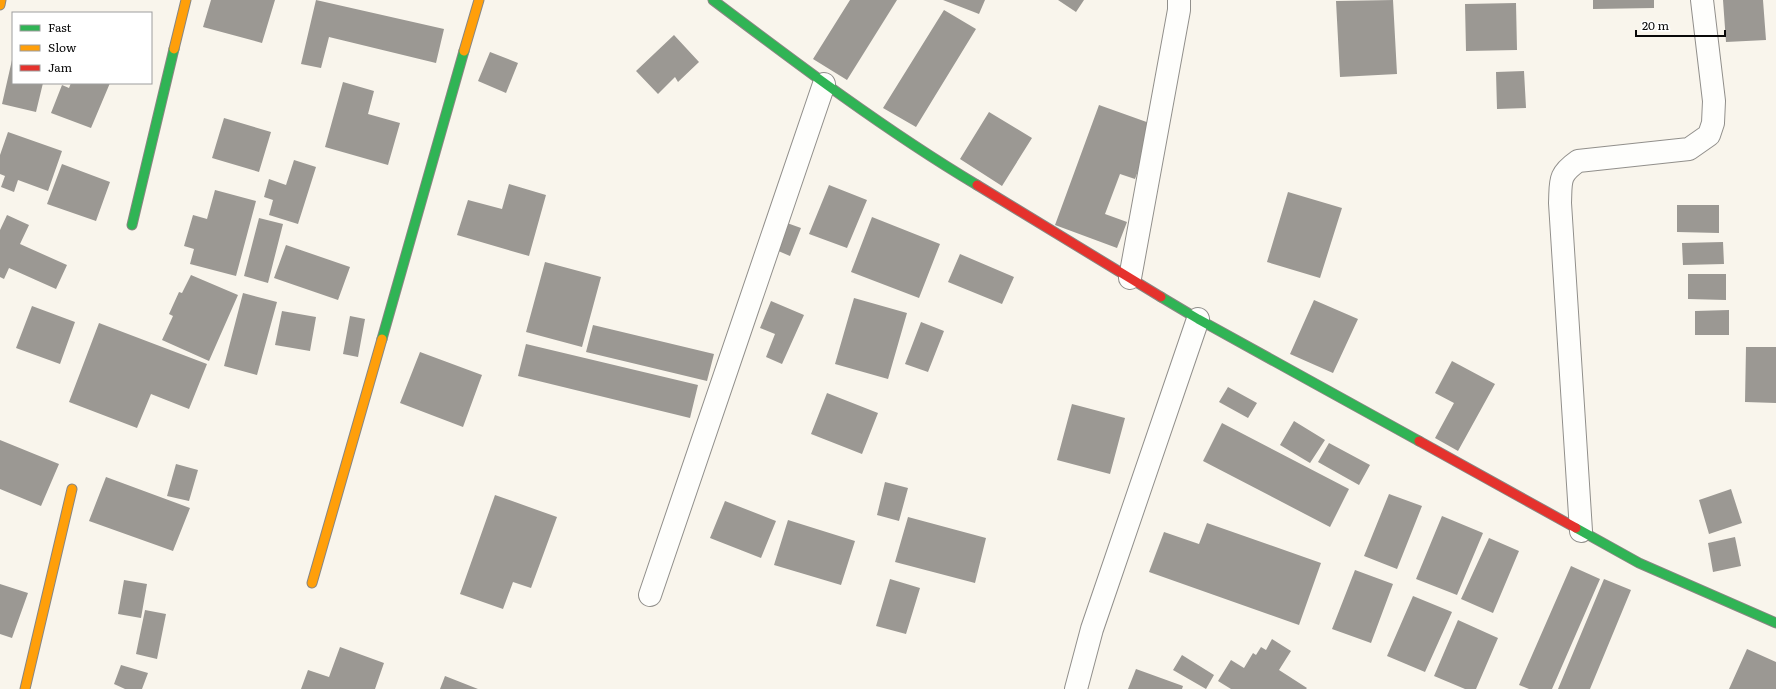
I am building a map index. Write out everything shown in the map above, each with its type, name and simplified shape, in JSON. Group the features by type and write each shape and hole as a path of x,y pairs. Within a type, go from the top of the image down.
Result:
{"street":[{"path":"0,5 1,0"},
{"path":"132,225 186,0"},
{"path":"312,583 479,0"},
{"path":"713,0 824,84 942,164 1198,319 1639,563 1776,623"},
{"path":"1130,278 1179,10 1179,0"},
{"path":"1581,531 1560,204 1561,180 1567,169 1578,162 1689,149 1709,135 1713,123 1714,101 1702,0"},
{"path":"650,595 824,84"},
{"path":"1076,689 1092,628 1198,319"},
{"path":"25,689 72,489"}],"building":[{"path":"211,0 275,0 262,43 203,27"},
{"path":"316,0 444,29 436,63 329,37 321,68 301,64"},
{"path":"850,0 897,0 847,80 813,59"},
{"path":"943,0 985,0 979,14"},
{"path":"1058,0 1084,0 1076,12"},
{"path":"1393,0 1397,74 1340,77 1336,1"},
{"path":"1593,0 1654,0 1654,8 1593,9"},
{"path":"1723,0 1763,0 1766,40 1726,42"},
{"path":"1516,3 1517,50 1466,51 1465,4"},
{"path":"944,10 976,29 916,127 883,108"},
{"path":"674,35 699,62 678,82 675,77 658,94 636,71"},
{"path":"490,52 518,63 506,93 478,81"},
{"path":"12,60 12,84 43,84 36,112 2,104"},
{"path":"1524,71 1526,108 1497,109 1496,72"},
{"path":"343,82 374,91 368,114 400,123 388,165 325,147"},
{"path":"71,84 110,84 91,128 51,113 62,85 69,88"},
{"path":"1099,105 1155,125 1135,179 1120,174 1105,214 1127,222 1117,248 1055,225"},
{"path":"989,112 1032,138 1002,186 960,159"},
{"path":"224,118 271,132 259,172 212,158"},
{"path":"8,132 62,151 48,191 18,180 14,192 1,187 5,176 0,174 0,155"},
{"path":"294,160 316,167 298,224 269,215 273,200 264,197 269,179 286,185"},
{"path":"62,164 110,182 96,221 47,204"},
{"path":"509,184 546,195 529,256 457,235 468,200 502,209"},
{"path":"829,185 867,200 847,248 809,234"},
{"path":"215,190 256,201 236,276 190,264 194,249 184,246 193,215 207,219"},
{"path":"1288,192 1342,208 1320,278 1267,262"},
{"path":"1677,205 1719,205 1719,233 1677,232"},
{"path":"7,215 29,225 20,244 67,265 56,289 9,268 4,279 0,277 0,230"},
{"path":"872,217 940,244 919,298 851,272"},
{"path":"259,218 283,224 268,283 244,276"},
{"path":"787,223 801,228 790,256 776,250"},
{"path":"1723,242 1724,264 1683,265 1682,243"},
{"path":"286,245 350,267 338,300 274,278"},
{"path":"960,254 1014,277 1002,304 948,282"},
{"path":"545,262 601,277 582,347 526,332"},
{"path":"1688,274 1726,274 1726,300 1688,299"},
{"path":"191,275 238,295 209,361 162,340 173,316 169,314 179,292 182,293"},
{"path":"243,293 277,302 257,375 224,366"},
{"path":"854,298 907,313 888,379 835,364"},
{"path":"1314,300 1358,319 1333,373 1290,354"},
{"path":"771,301 804,315 782,364 766,357 775,334 760,328"},
{"path":"32,306 75,322 60,364 16,348"},
{"path":"1729,310 1729,335 1695,335 1695,311"},
{"path":"282,311 316,317 310,351 275,345"},
{"path":"350,316 365,319 358,357 343,354"},
{"path":"921,322 944,331 928,372 905,364"},
{"path":"99,323 207,364 189,409 151,394 137,428 69,402"},
{"path":"593,325 714,354 707,381 586,352"},
{"path":"526,344 698,385 690,418 518,376"},
{"path":"1746,347 1776,347 1776,403 1745,402"},
{"path":"420,352 482,375 463,427 400,403"},
{"path":"1452,361 1495,384 1458,451 1435,438 1454,403 1435,393"},
{"path":"1228,387 1257,403 1248,418 1219,402"},
{"path":"827,393 878,413 862,454 811,434"},
{"path":"1072,404 1125,418 1110,474 1057,460"},
{"path":"1294,421 1325,440 1310,463 1280,445"},
{"path":"1222,423 1349,489 1330,527 1203,461"},
{"path":"0,440 59,464 41,506 0,489"},
{"path":"1329,443 1370,465 1359,485 1318,462"},
{"path":"176,464 198,470 189,501 167,496"},
{"path":"106,477 190,508 173,551 89,521"},
{"path":"885,482 908,488 899,521 877,515"},
{"path":"1731,489 1742,523 1709,534 1699,500"},
{"path":"1389,494 1422,506 1397,569 1364,556"},
{"path":"495,495 557,517 531,588 513,582 503,609 460,594"},
{"path":"725,501 776,521 761,558 710,538"},
{"path":"1442,516 1483,533 1457,595 1416,579"},
{"path":"908,517 986,538 975,583 895,562"},
{"path":"788,520 855,541 841,585 774,565"},
{"path":"1207,523 1321,563 1299,625 1149,572 1164,532 1199,544"},
{"path":"1735,537 1741,566 1713,572 1708,543"},
{"path":"1489,538 1519,551 1493,613 1461,599"},
{"path":"1571,566 1600,579 1552,689 1529,689 1519,685"},
{"path":"1355,570 1393,584 1371,643 1332,629"},
{"path":"890,579 920,588 906,634 876,626"},
{"path":"1604,579 1631,590 1590,689 1558,689"},
{"path":"124,580 147,584 141,618 118,614"},
{"path":"0,584 28,593 12,638 0,634"},
{"path":"1413,596 1452,612 1425,672 1387,656"},
{"path":"145,610 166,614 157,659 136,654"},
{"path":"1458,620 1498,638 1476,689 1465,689 1434,676"},
{"path":"1272,639 1291,651 1279,670 1307,688 1306,689 1231,689 1218,681 1231,660 1244,668 1253,653 1256,655 1261,647 1266,650"},
{"path":"340,647 384,663 375,689 301,689 308,670 329,677"},
{"path":"1747,649 1776,662 1776,689 1729,689"},
{"path":"1182,655 1214,675 1206,689 1173,670"},
{"path":"121,665 148,673 142,689 125,689 114,684"},
{"path":"1136,669 1183,686 1182,689 1128,689"},
{"path":"445,676 478,689 440,689"}],"traffic: fast":[{"path":"713,0 810,73 909,142 977,185"},
{"path":"132,225 174,49"},
{"path":"382,339 464,51"},
{"path":"1161,297 1419,441"},
{"path":"1576,528 1639,563 1776,623"}],"traffic: slow":[{"path":"0,5 1,0"},
{"path":"174,49 186,0"},
{"path":"464,51 479,0"},
{"path":"312,583 382,339"},
{"path":"25,689 72,489"}],"traffic: jam":[{"path":"977,185 1161,297"},
{"path":"1419,441 1576,528"}]}
